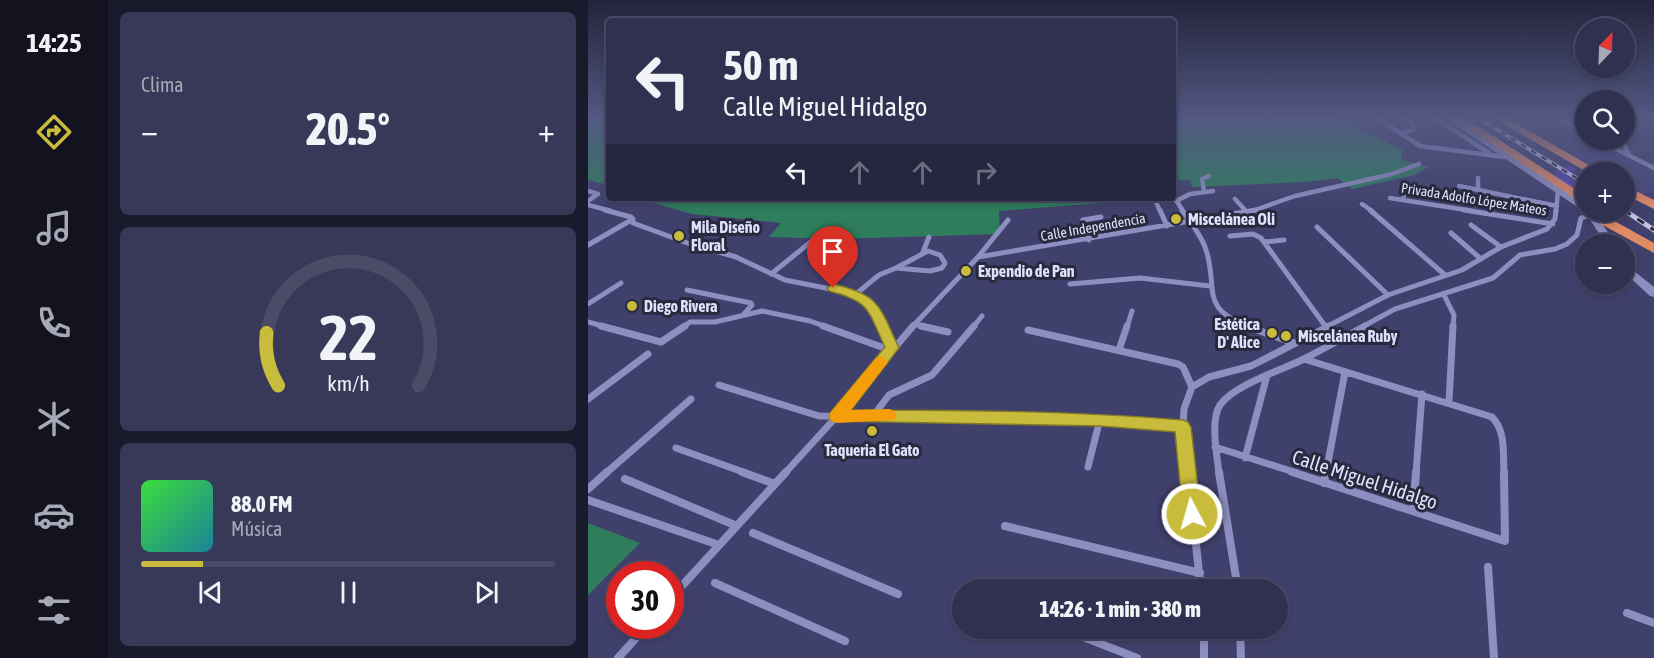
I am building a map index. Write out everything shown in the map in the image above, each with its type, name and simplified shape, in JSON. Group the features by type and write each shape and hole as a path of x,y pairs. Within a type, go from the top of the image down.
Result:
{"highway":[{"path":"1504,150 1575,199"},
{"path":"1555,150 1577,162"},
{"path":"1635,195 1654,205"},
{"path":"1610,222 1654,249"}],"main road":[{"path":"1494,150 1575,201"},
{"path":"1635,276 1654,293"}],"street":[{"path":"1450,150 1505,157"},
{"path":"1484,150 1492,155"},
{"path":"1618,150 1654,168"},
{"path":"1627,150 1630,156"},
{"name":"Calle Independencia","path":"978,257 1246,213 1295,196 1392,174 1419,164"},
{"path":"1204,191 1202,179 1209,176"},
{"path":"1478,178 1478,190"},
{"name":"Privada Adolfo López Mateos","path":"1459,186 1557,206"},
{"path":"1402,199 1406,188"},
{"path":"588,191 598,195 588,203"},
{"path":"1176,198 1213,191"},
{"path":"1200,579 1183,427 1184,409 1192,387 1209,377 1251,366 1388,295 1445,275 1501,247 1535,234 1553,224 1558,191"},
{"name":"Privada Adolfo López Mateos","path":"1390,198 1553,224"},
{"path":"1235,199 1246,213"},
{"path":"1176,200 1206,249 1210,286 1217,308 1239,323 1294,343"},
{"path":"1156,202 1167,226"},
{"path":"588,203 633,219 633,223 690,244 736,257 771,274 797,283 856,294 874,309 891,349"},
{"path":"1362,204 1384,220 1445,275"},
{"path":"1089,240 1083,219 1101,217"},
{"path":"588,245 633,219"},
{"path":"684,584 837,416 891,349 978,257 1008,220"},
{"path":"1236,579 1215,447 1214,427 1220,405 1236,391 1266,379 1395,309 1414,301 1444,295 1493,278 1520,255 1555,249 1567,244 1577,234 1580,222"},
{"path":"1471,225 1501,247"},
{"path":"1317,227 1388,295"},
{"path":"771,274 824,232"},
{"path":"1451,233 1481,259"},
{"path":"1230,236 1248,234 1257,236 1264,242 1327,328"},
{"path":"923,252 929,237"},
{"path":"1264,242 1284,240"},
{"path":"856,294 884,272 896,268 923,252 936,252 943,258 944,266 930,271 896,268"},
{"path":"1070,284 1140,278 1210,286"},
{"path":"588,304 621,284"},
{"path":"687,290 751,303 752,305 741,317"},
{"path":"1304,359 1449,402 1454,315 1444,295"},
{"path":"588,322 661,342 690,322 709,323 762,310 784,314 891,349"},
{"path":"1119,350 1132,311"},
{"path":"873,416 889,395 932,375 982,316"},
{"path":"914,324 948,332"},
{"path":"1028,330 1184,367 1192,387"},
{"path":"588,399 648,354"},
{"path":"1324,483 1346,372"},
{"path":"1245,458 1266,379"},
{"path":"719,385 806,413 837,416 1100,419 1183,427"},
{"path":"1413,511 1422,394"},
{"path":"588,489 691,399"},
{"name":"Calle Miguel Hidalgo","path":"1215,447 1505,541 1503,443 1498,424 1483,412 1449,402"},
{"path":"1088,467 1100,419"},
{"path":"676,448 775,484"},
{"path":"625,479 737,526"},
{"path":"588,500 719,545"},
{"path":"1005,526 1200,573"},
{"path":"753,533 898,594"},
{"path":"1488,567 1494,658"},
{"path":"715,584 845,641"},
{"path":"1627,613 1654,622"},
{"path":"618,658 635,639"},
{"path":"1088,639 1137,658"},
{"path":"1204,639 1204,658"},
{"path":"1240,639 1241,658"}],"shaded area":[{"path":"1612,150 1654,171 1654,192 1642,195 1635,191 1635,162 1584,162 1572,155"}],"green space":[{"path":"588,150 606,150 606,184 588,180"},
{"path":"1176,150 1401,150 1401,160 1428,167 1414,175 1352,189 1338,178 1304,182 1193,187 1190,180 1176,180"},
{"path":"650,202 1115,202 999,211 1000,234 835,239 769,237 781,223 692,214"},
{"path":"588,523 640,543 622,561 606,561 606,577 588,595"}],"waterway":[{"path":"1569,169 1561,174 1561,177 1573,186 1570,188"}],"railway":[{"path":"1530,150 1575,177"},
{"path":"1635,217 1654,230"}],"slow traffic":[{"path":"881,362 837,416 889,416"}],"place":[{"name":"Miscelánea Oli","path":"1176,219"},
{"name":"Mila Diseño Floral","path":"679,236"},
{"name":"Expendio de Pan","path":"966,271"},
{"name":"Diego Rivera","path":"632,306"},
{"name":"Estética D' Alice","path":"1272,333"},
{"name":"Miscelánea Ruby","path":"1286,336"},
{"name":"Taqueria El Gato","path":"872,431"}],"route":[{"path":"833,288 856,294 866,300 874,309 892,348 837,416 1100,419 1183,427 1192,514"}]}
